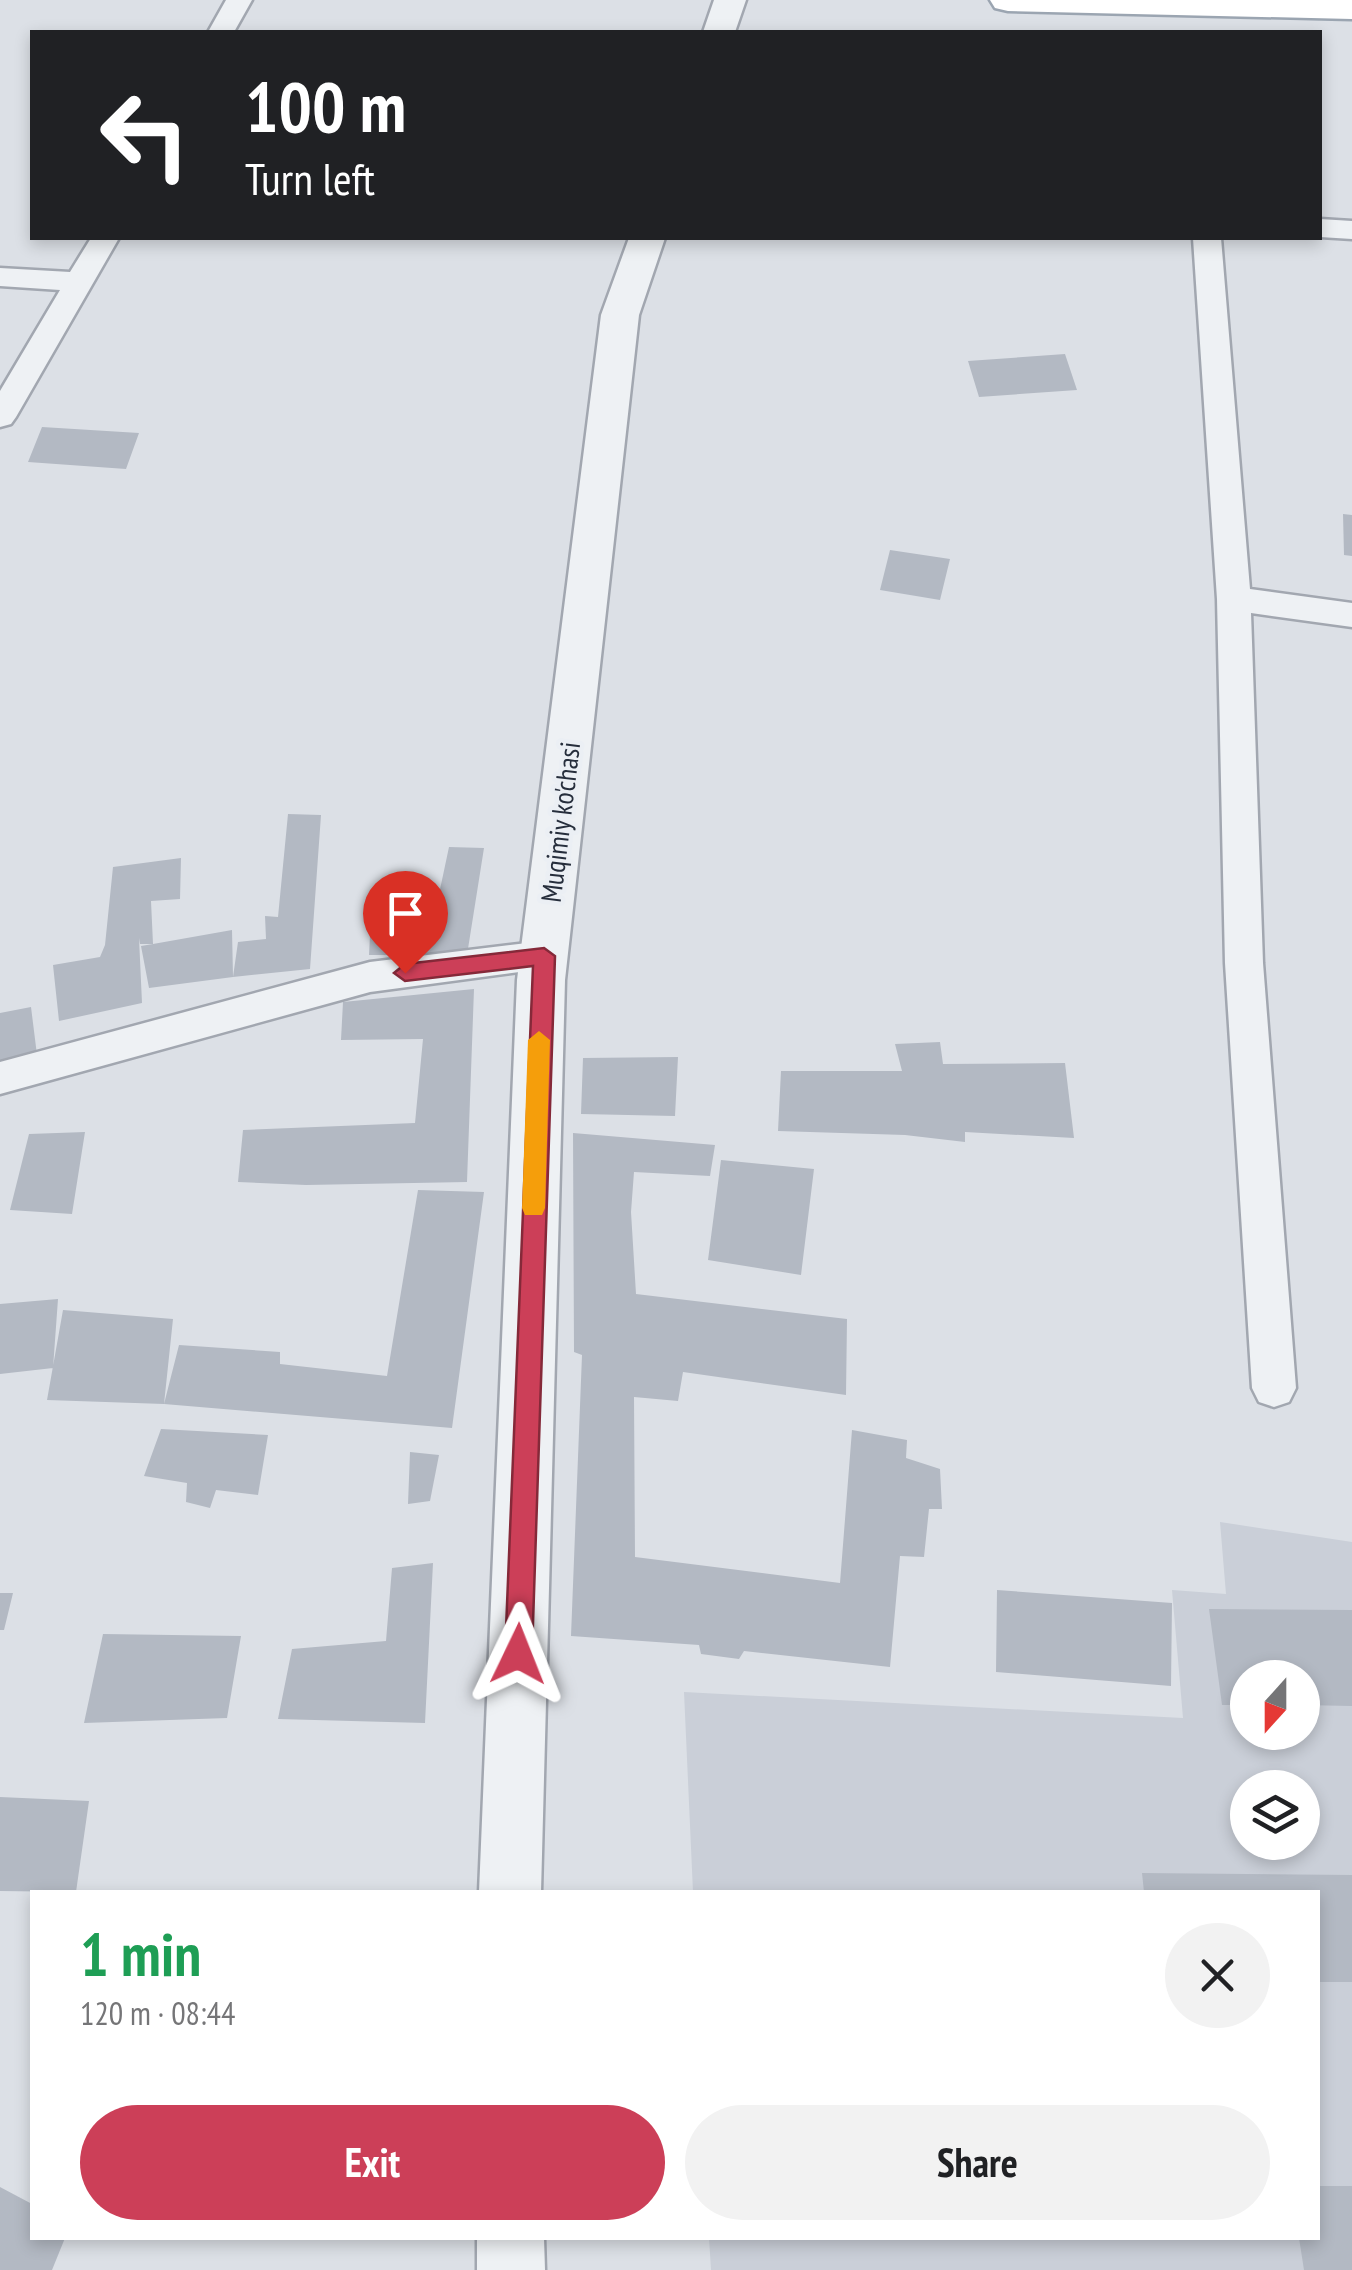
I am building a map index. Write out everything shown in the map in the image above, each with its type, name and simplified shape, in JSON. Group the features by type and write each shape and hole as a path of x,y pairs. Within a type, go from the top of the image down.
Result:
{"main road":[{"path":"1008,0 1352,8"}],"street":[{"path":"223,30 239,0"},
{"path":"720,30 730,0"},
{"path":"1322,228 1352,230"},
{"path":"0,417 103,240"},
{"name":"Muqimiy ko'chasi","path":"510,1890 544,956 620,314 646,240"},
{"path":"1207,240 1234,599 1244,963 1274,1388"},
{"path":"0,277 78,282"},
{"path":"1234,599 1352,615"},
{"path":"0,1078 370,977 544,956"},
{"path":"511,2240 511,2270"}],"shaded area":[{"path":"1220,1522 1352,1542 1352,2270 711,2270 709,2240 1320,2240 1320,1890 693,1890 684,1692 1183,1718 1172,1590 1226,1594"}],"building":[{"path":"1065,354 1077,390 979,397 968,361"},
{"path":"42,427 139,433 126,469 28,462"},
{"path":"1343,514 1352,515 1352,556 1344,555"},
{"path":"890,550 950,559 940,600 880,590"},
{"path":"288,814 321,815 310,969 233,977 238,942 266,939 265,916 278,917"},
{"path":"449,847 484,848 467,955 369,955 371,915 435,913"},
{"path":"181,858 180,899 151,901 153,944 140,944 139,938 142,1003 59,1021 53,965 100,957 105,945 113,867"},
{"path":"232,930 233,977 149,988 141,946"},
{"path":"474,989 467,1182 238,1182 243,1130 415,1123 423,1039 341,1040 343,1002"},
{"path":"31,1007 37,1055 0,1062 0,1013"},
{"path":"940,1042 943,1064 1065,1063 1074,1138 965,1132 965,1142 905,1135 778,1131 781,1071 902,1071 895,1044"},
{"path":"678,1057 675,1116 581,1114 583,1058"},
{"path":"85,1132 72,1214 10,1210 29,1134"},
{"path":"573,1133 715,1145 710,1176 634,1172 631,1212 636,1294 847,1319 846,1395 683,1372 678,1401 634,1397 635,1557 840,1583 852,1430 907,1440 906,1458 940,1469 942,1509 929,1509 924,1557 900,1556 890,1667 744,1651 739,1659 701,1654 699,1645 571,1636 582,1355 574,1352"},
{"path":"721,1160 814,1169 801,1275 708,1260"},
{"path":"418,1190 484,1192 452,1428 164,1404 179,1345 280,1352 280,1364 387,1376"},
{"path":"58,1299 53,1368 0,1374 0,1304"},
{"path":"63,1310 173,1319 164,1404 47,1400"},
{"path":"161,1429 268,1435 258,1495 216,1490 210,1508 186,1502 187,1483 144,1476"},
{"path":"410,1452 439,1455 430,1501 408,1504"},
{"path":"433,1563 425,1723 278,1719 292,1649 386,1641 392,1568"},
{"path":"997,1590 1172,1603 1171,1686 996,1672"},
{"path":"0,1593 13,1593 4,1630 0,1630"},
{"path":"1209,1609 1352,1610 1352,1706 1320,1705 1320,1660 1230,1660 1230,1705 1222,1705"},
{"path":"103,1634 241,1636 227,1718 84,1723"},
{"path":"0,1797 89,1801 76,1890 0,1891"},
{"path":"1142,1873 1352,1875 1352,1982 1320,1982 1320,1890 1144,1890"},
{"path":"1320,2186 1352,2186 1352,2270 1304,2270 1299,2240 1320,2240"},
{"path":"0,2187 30,2203 30,2240 64,2240 52,2270 0,2270"}],"slow traffic":[{"path":"534,1208 539,1040"}],"route":[{"path":"405,973 544,956 518,1654"}]}
